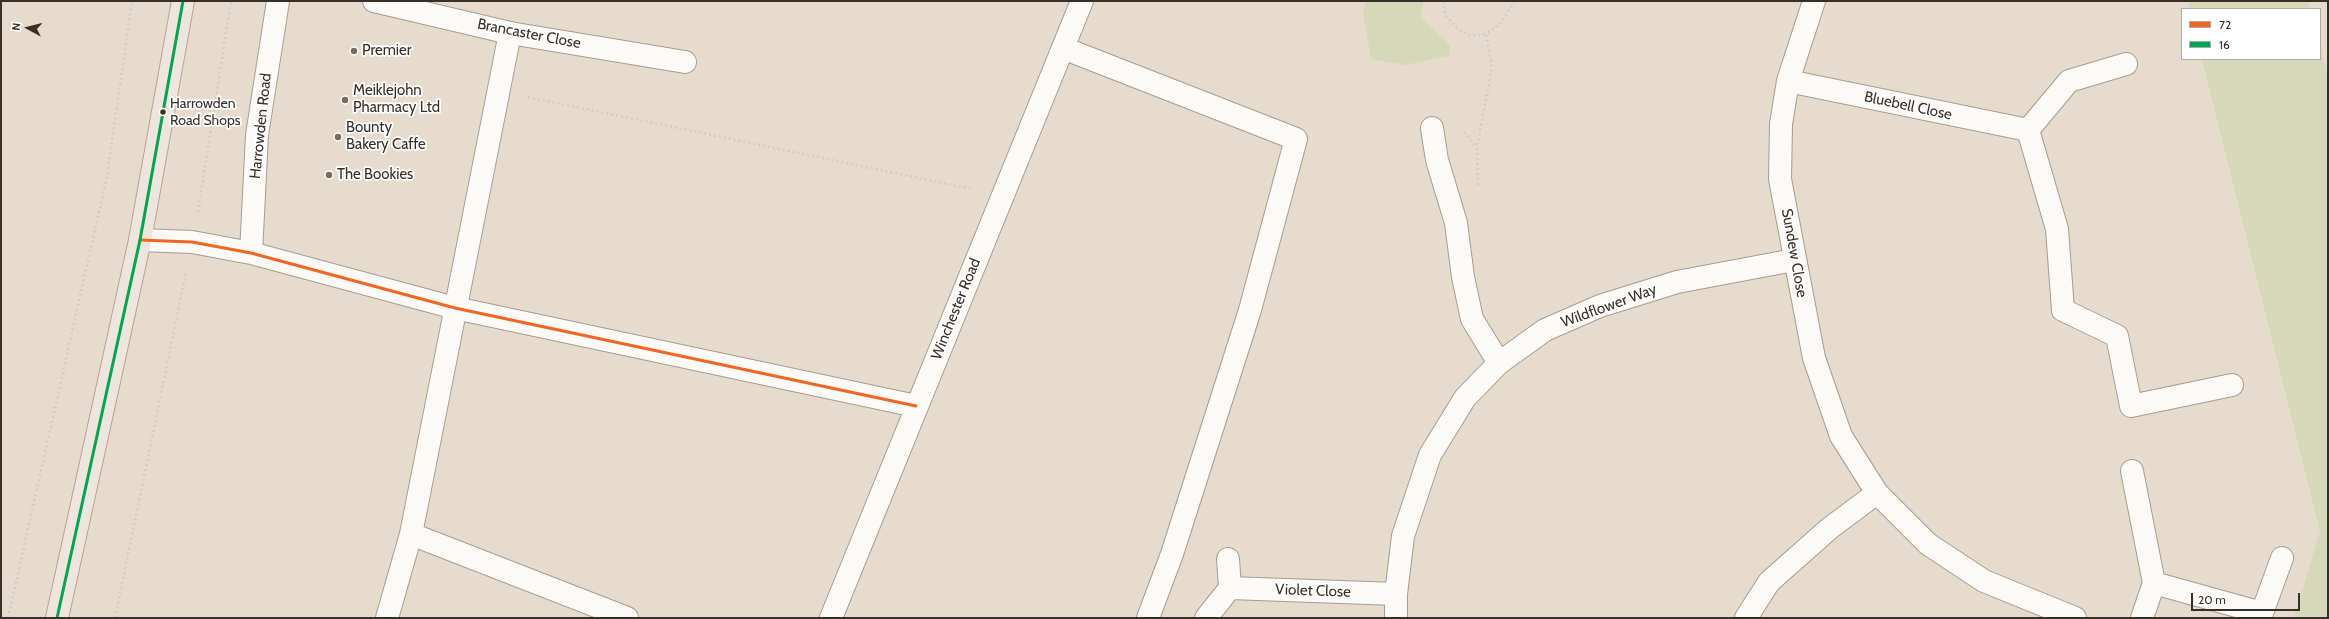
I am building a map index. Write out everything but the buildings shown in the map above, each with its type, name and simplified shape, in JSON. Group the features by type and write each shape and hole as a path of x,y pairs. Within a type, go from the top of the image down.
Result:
{"main road":[{"path":"57,618 140,240 183,1"}],"street":[{"name":"Harrowden Road","path":"251,252 257,135 278,1"},
{"name":"Brancaster Close","path":"374,1 510,33 685,62"},
{"name":"Winchester Road","path":"831,618 1082,1"},
{"name":"Sundew Close","path":"1814,1 1788,81 1781,124 1780,179 1794,260 1814,358 1841,436 1877,493 1928,544 1984,581 2075,618"},
{"path":"387,618 411,534 510,33"},
{"path":"1063,48 1296,139 1250,310 1172,554 1148,618"},
{"path":"2126,64 2069,81 2028,130 2057,229 2063,310 2117,336 2131,406 2232,385"},
{"name":"Bluebell Close","path":"1788,81 2028,130"},
{"path":"1432,128 1437,160 1456,224 1463,277 1472,319 1499,363"},
{"path":"140,240 192,242 251,252 455,308 916,406"},
{"name":"Wildflower Way","path":"1396,618 1396,594 1403,536 1430,456 1465,398 1499,363 1545,330 1600,306 1677,282 1794,260"},
{"path":"2132,471 2154,583 2142,618"},
{"path":"1746,618 1769,582 1830,528 1877,493"},
{"path":"411,534 627,618"},
{"path":"1206,618 1230,588 1228,558"},
{"path":"2154,583 2262,613 2282,558"},
{"name":"Violet Close","path":"1230,588 1396,594"}],"path":[{"path":"8,618 107,176 132,1"},
{"path":"198,214 230,1"},
{"path":"1443,1 1446,16 1458,29 1472,36 1486,34 1500,24 1515,1"},
{"path":"1478,190 1477,147 1492,67 1486,34"},
{"path":"498,91 1003,195"},
{"path":"115,618 188,265"}],"green space":[{"path":"1366,1 1423,1 1421,17 1450,45 1449,56 1405,65 1371,59 1363,12"},
{"path":"2188,1 2308,1 2310,8 2190,8"},
{"path":"2321,49 2328,74 2328,618 2294,618 2320,531 2202,60 2321,60"}],"transit line":[{"name":"16","path":"57,618 140,240 183,1"},
{"name":"72","path":"140,240 192,242 251,253 455,308 916,406"}],"place":[{"name":"Premier","path":"354,51"},
{"name":"Meiklejohn Pharmacy Ltd","path":"345,100"},
{"name":"Harrowden Road Shops","path":"163,112"},
{"name":"Bounty Bakery Caffe","path":"338,137"},
{"name":"The Bookies","path":"329,175"}]}
